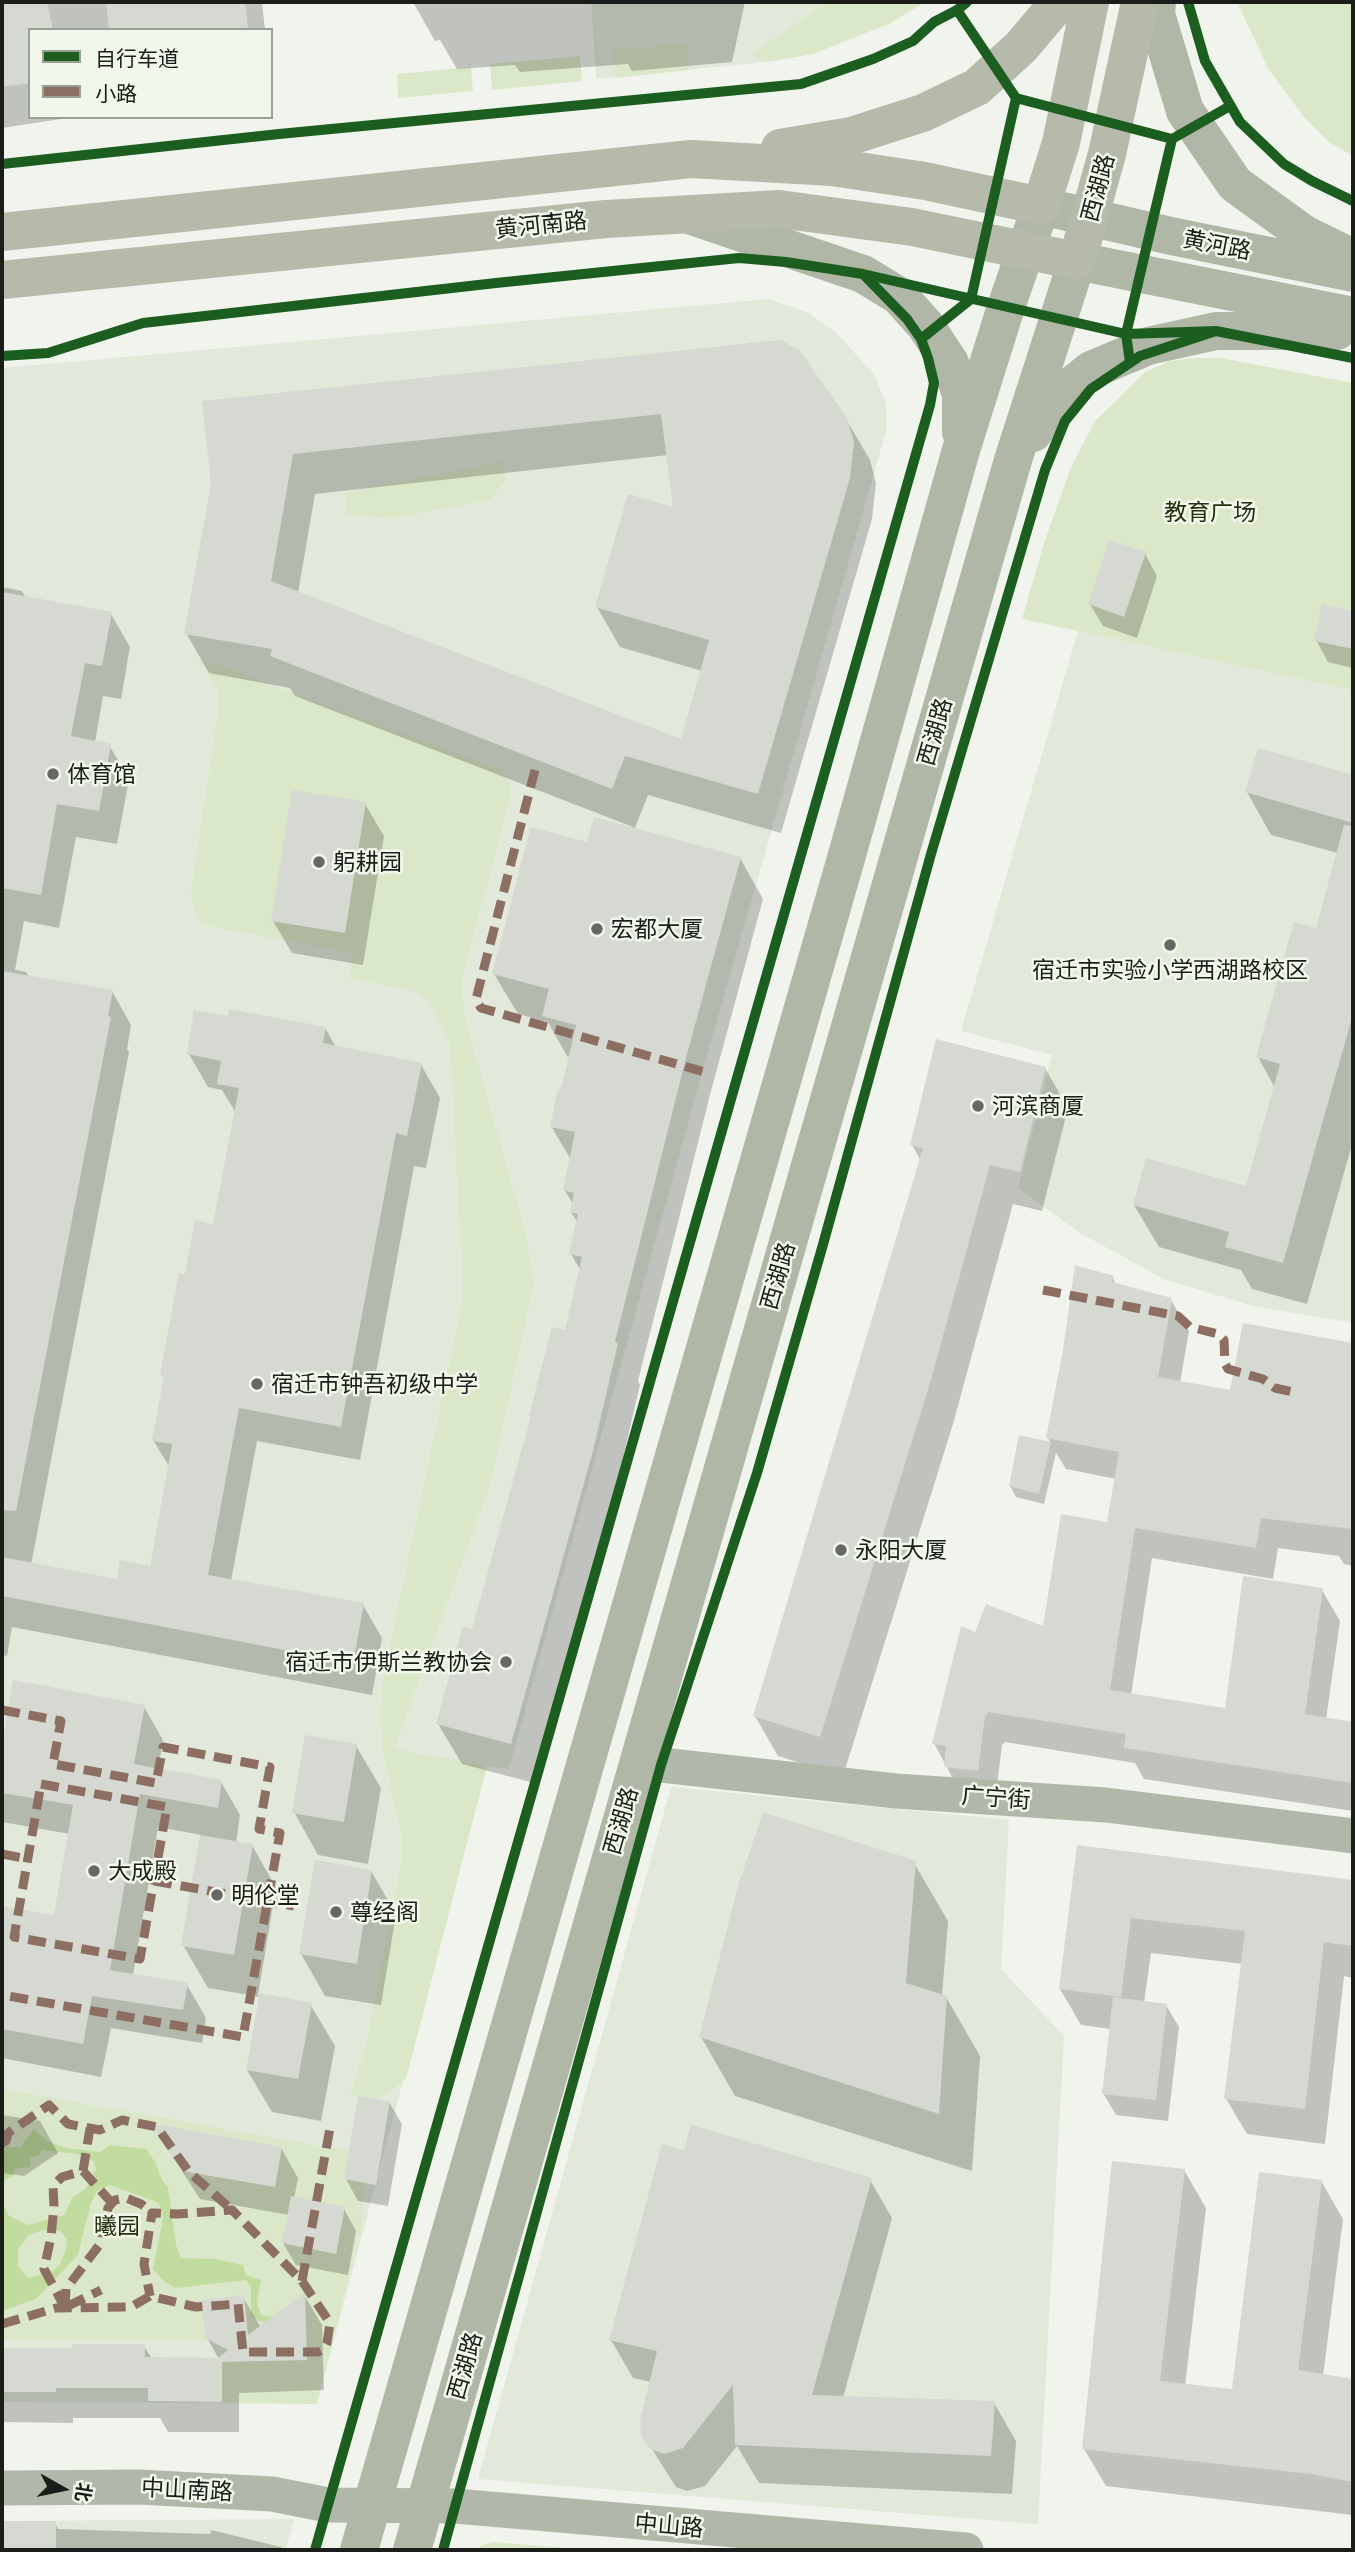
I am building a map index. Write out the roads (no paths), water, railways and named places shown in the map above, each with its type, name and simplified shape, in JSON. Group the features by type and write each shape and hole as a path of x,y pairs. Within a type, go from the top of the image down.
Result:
{"main road":[{"path":"2,232 691,159 851,136 923,113 977,87 1021,47 1059,2"},
{"path":"359,2550 961,450 1060,143 1090,2"},
{"name":"西湖路","path":"412,2550 1013,460 1090,217 1107,154 1140,2"},
{"path":"1157,2 1156,14 1185,111 1235,184 1304,234 1353,258"},
{"path":"691,159 832,167 925,181 1041,206"},
{"name":"黄河路","path":"1041,206 1353,273"},
{"name":"黄河南路","path":"2,280 684,213 779,209 912,228 1077,261"},
{"path":"684,213 863,274 899,296 925,325 950,363 961,394 961,450"},
{"name":"黄河路","path":"1077,261 1353,316"},
{"path":"1013,460 1060,395 1091,370 1148,346 1216,331 1353,332"}],"street":[{"name":"广宁街","path":"639,1760 661,1765 903,1791 1106,1805 1353,1836"},
{"name":"中山南路","path":"2,2487 139,2487 272,2494 328,2505 371,2507"},
{"name":"中山路","path":"371,2507 455,2506 966,2550"}],"place":[{"name":"体育馆","path":"53,774"},
{"name":"躬耕园","path":"319,862"},
{"name":"宏都大厦","path":"597,929"},
{"name":"宿迁市实验小学西湖路校区","path":"1170,945"},
{"name":"河滨商厦","path":"978,1106"},
{"name":"宿迁市钟吾初级中学","path":"257,1384"},
{"name":"永阳大厦","path":"841,1550"},
{"name":"宿迁市伊斯兰教协会","path":"506,1662"},
{"name":"大成殿","path":"94,1871"},
{"name":"明伦堂","path":"217,1895"},
{"name":"尊经阁","path":"336,1912"}],"park label":[{"name":"教育广场","path":"1210,512"},
{"name":"曦园","path":"117,2226"}]}
